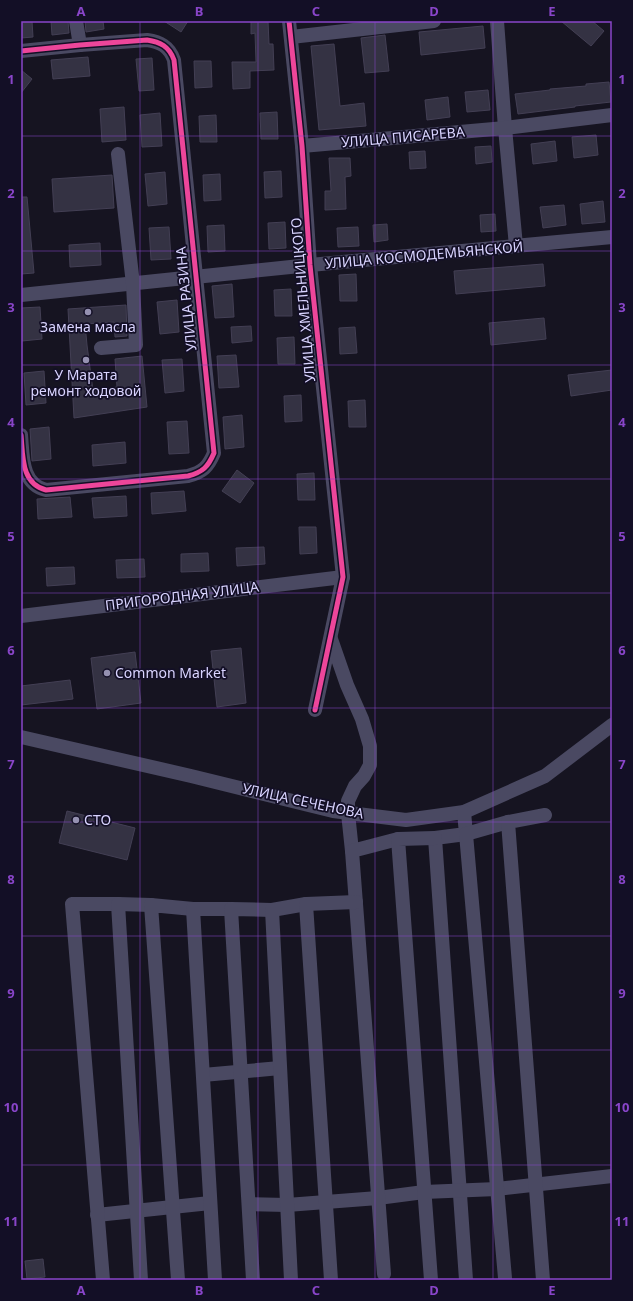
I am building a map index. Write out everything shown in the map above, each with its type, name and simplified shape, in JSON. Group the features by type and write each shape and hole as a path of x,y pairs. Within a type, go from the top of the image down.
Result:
{"street":[{"path":"76,21 80,45"},
{"name":"УЛИЦА ХМЕЛЬНИЦКОГО","path":"290,21 302,146 310,265 343,577 315,710"},
{"path":"291,37 434,21"},
{"path":"497,21 516,246"},
{"name":"УЛИЦА РАЗИНА","path":"21,51 147,40 165,46 171,52 174,60 214,453 210,462 202,470 188,476 46,490 39,489 29,479 25,470 21,435"},
{"name":"УЛИЦА ПИСАРЕВА","path":"302,146 505,128 612,115"},
{"path":"101,348 136,344 133,284 118,154"},
{"name":"УЛИЦА КОСМОДЕМЬЯНСКОЙ","path":"21,295 196,276 612,237"},
{"name":"ПРИГОРОДНАЯ УЛИЦА","path":"21,616 343,577"},
{"path":"330,635 347,685 362,718 370,746 370,765 364,776 355,786 348,801 348,813 384,1274"},
{"name":"УЛИЦА СЕЧЕНОВА","path":"21,737 191,776 333,811 406,820 464,812 545,776 612,725"},
{"path":"464,812 504,1278"},
{"path":"352,851 398,839 435,838 466,834 508,822 545,815"},
{"path":"508,822 543,1280"},
{"path":"435,838 466,1280"},
{"path":"398,839 430,1280"},
{"path":"102,1280 72,904 118,904 272,910 306,904 356,902"},
{"path":"118,904 141,1280"},
{"path":"306,904 331,1280"},
{"path":"151,905 178,1280"},
{"path":"193,908 215,1280"},
{"path":"231,909 253,1280"},
{"path":"272,910 292,1280"},
{"path":"203,1075 280,1068"},
{"path":"248,1204 287,1205 378,1198 424,1192 497,1189 612,1176"},
{"path":"97,1215 210,1203"}],"building":[{"path":"21,21 32,21 33,37 21,38"},
{"path":"51,21 68,21 69,33 52,35"},
{"path":"85,21 103,21 104,29 86,32"},
{"path":"164,21 188,21 181,32"},
{"path":"251,21 268,21 269,44 273,44 274,70 250,71 250,88 233,89 232,62 256,62 255,33 251,34"},
{"path":"561,21 592,21 604,31 591,46"},
{"path":"483,26 485,48 421,55 419,32"},
{"path":"385,35 389,71 365,73 361,38"},
{"path":"334,44 340,106 364,103 366,126 319,130 311,46"},
{"path":"88,57 90,76 53,79 51,60"},
{"path":"152,58 154,90 139,91 136,59"},
{"path":"194,61 211,61 212,87 195,88"},
{"path":"21,70 32,79 21,93"},
{"path":"609,82 611,102 518,114 515,94"},
{"path":"488,90 490,110 467,112 465,92"},
{"path":"448,97 450,117 427,120 425,100"},
{"path":"124,107 126,140 102,142 100,109"},
{"path":"277,112 278,139 261,139 260,113"},
{"path":"160,113 162,146 142,147 140,115"},
{"path":"216,115 217,142 200,142 199,116"},
{"path":"596,135 598,155 574,158 572,137"},
{"path":"555,141 557,161 533,164 531,144"},
{"path":"491,146 492,162 476,164 475,147"},
{"path":"425,151 426,168 410,169 409,152"},
{"path":"329,158 350,158 351,176 345,177 346,209 325,210 325,191 331,191"},
{"path":"281,171 282,197 265,198 264,172"},
{"path":"165,172 167,204 148,206 145,174"},
{"path":"220,174 221,200 204,201 203,175"},
{"path":"112,175 114,208 54,212 52,179"},
{"path":"21,197 27,197 34,273 21,274"},
{"path":"603,201 605,222 582,224 580,204"},
{"path":"564,205 566,225 543,228 540,207"},
{"path":"495,214 496,231 481,232 480,215"},
{"path":"285,222 286,248 269,249 268,223"},
{"path":"387,224 388,240 374,242 373,225"},
{"path":"224,225 225,251 208,252 207,226"},
{"path":"169,227 171,259 151,260 149,228"},
{"path":"358,227 359,246 338,247 337,228"},
{"path":"100,243 101,265 70,267 69,245"},
{"path":"543,264 545,286 456,294 454,271"},
{"path":"356,274 357,301 340,301 339,275"},
{"path":"232,284 234,317 215,318 212,286"},
{"path":"291,289 292,316 275,316 274,290"},
{"path":"177,300 179,332 160,334 157,302"},
{"path":"126,305 127,336 115,337 114,322 85,324 93,391 117,387 115,359 142,356 147,407 74,418 68,309"},
{"path":"40,307 42,339 22,341 21,308"},
{"path":"544,318 546,339 491,345 489,323"},
{"path":"251,326 252,341 232,343 231,327"},
{"path":"355,327 357,353 340,354 339,328"},
{"path":"294,337 295,364 278,364 277,338"},
{"path":"236,355 239,387 219,388 217,356"},
{"path":"182,359 184,391 165,393 162,360"},
{"path":"612,370 612,390 571,396 568,375"},
{"path":"44,371 46,403 26,405 24,373"},
{"path":"301,395 302,421 285,422 284,396"},
{"path":"365,400 366,427 349,427 348,401"},
{"path":"242,415 244,447 225,449 223,417"},
{"path":"187,421 189,453 169,454 167,422"},
{"path":"49,427 51,459 32,461 30,429"},
{"path":"125,442 126,463 93,466 92,445"},
{"path":"237,470 254,483 240,503 222,491"},
{"path":"314,473 315,500 298,500 297,474"},
{"path":"184,491 186,511 152,514 151,493"},
{"path":"126,496 127,516 94,518 92,498"},
{"path":"70,497 72,517 38,519 37,499"},
{"path":"299,527 316,527 317,553 300,554"},
{"path":"264,547 265,564 237,566 236,548"},
{"path":"208,553 209,571 181,572 181,554"},
{"path":"144,559 145,577 117,578 116,560"},
{"path":"74,567 75,584 47,586 46,568"},
{"path":"241,648 246,703 217,707 211,651"},
{"path":"135,652 141,703 97,709 91,658"},
{"path":"70,680 73,699 21,705 21,686"},
{"path":"67,811 135,828 127,860 59,843"},
{"path":"43,1259 45,1277 27,1279 25,1261"}],"cycle path":[{"path":"289,21 302,146 310,265 343,577 315,710"},
{"path":"21,51 147,40 164,46 172,55 174,60 214,453 210,462 201,471 188,476 46,490 38,487 32,482 28,475 23,460 21,435"}],"place":[{"name":"Замена масла","path":"88,312"},
{"name":"У Марата ремонт ходовой","path":"86,360"},
{"name":"Common Market","path":"107,673"},
{"name":"СТО","path":"76,820"}]}
